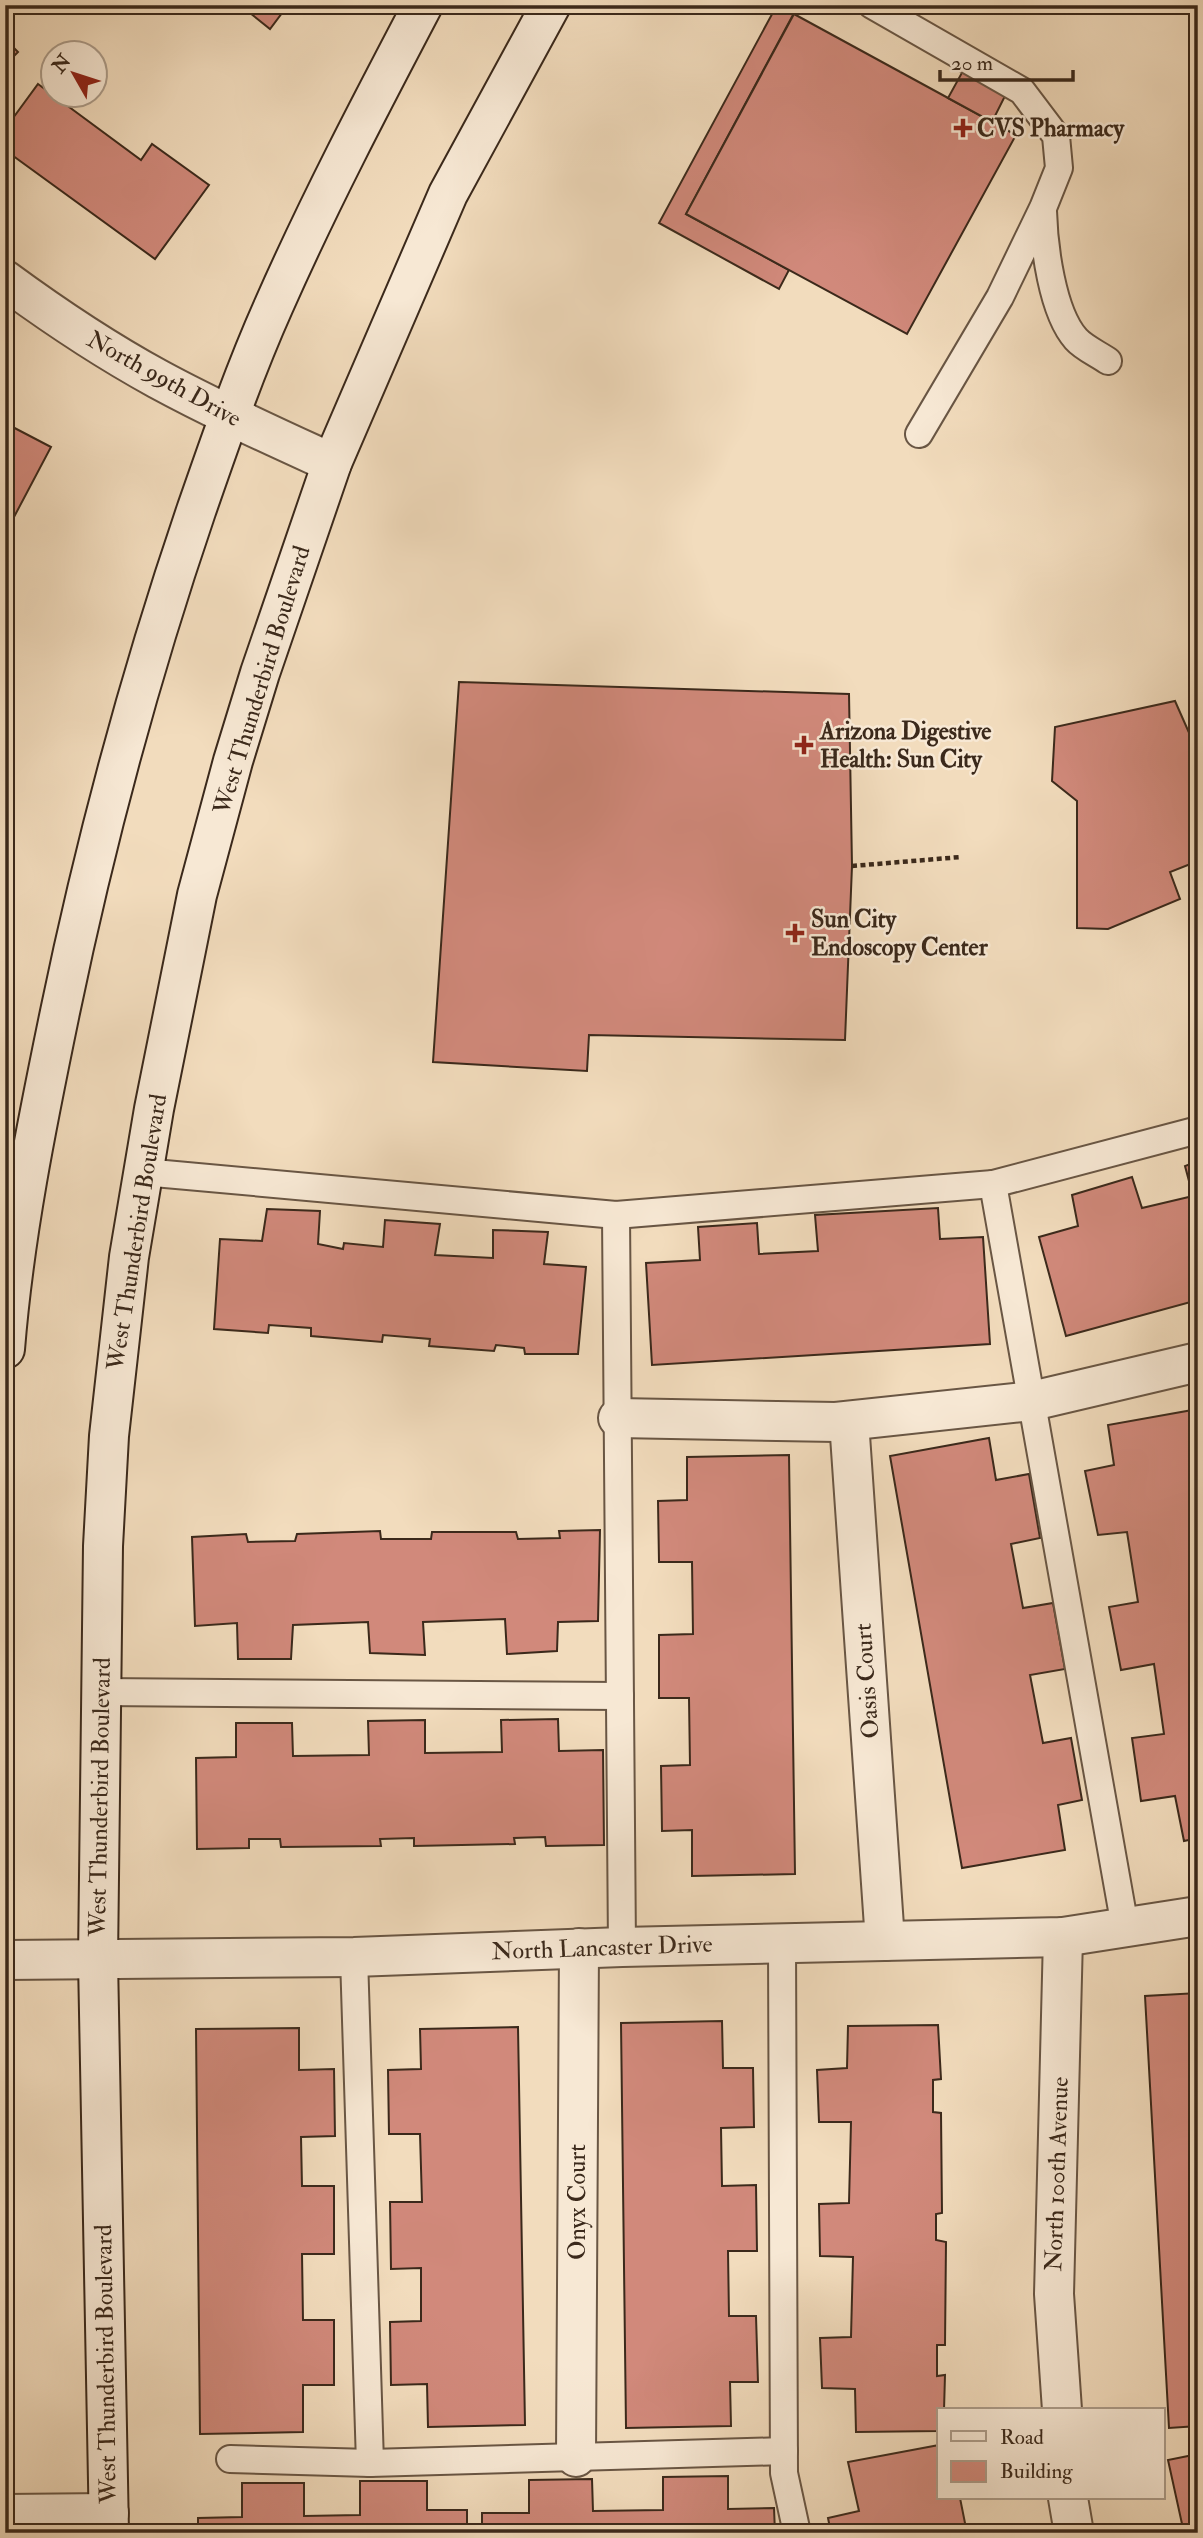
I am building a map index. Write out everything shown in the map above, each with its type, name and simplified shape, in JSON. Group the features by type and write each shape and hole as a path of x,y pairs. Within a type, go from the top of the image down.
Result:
{"street":[{"path":"5,1349 9,1296 43,1095 74,946 124,746 165,601 229,415 285,281 367,110 423,5"},
{"name":"West Thunderbird Boulevard","path":"109,2523 98,1960 103,1546 108,1436 129,1257 143,1172 197,895 260,673 332,463 449,194 551,5"},
{"name":"North 99th Drive","path":"5,280 70,327 157,379 332,463"},
{"path":"618,1418 849,1421 1032,1401 1198,1362"},
{"name":"Oasis Court","path":"849,1421 885,1941"},
{"name":"North Lancaster Drive","path":"5,1961 354,1957 579,1948 1063,1937 1198,1916"},
{"name":"North 100th Avenue","path":"1062,2408 1054,2294 1063,1937"},
{"name":"Onyx Court","path":"576,2457 579,1948"},
{"path":"1069,2500 1074,2533"},
{"path":"5,2514 109,2523"}],"lane":[{"path":"872,5 1022,91 1056,136 1059,168 1044,208 1000,297 919,433"},
{"path":"1044,208 1046,260 1068,328 1078,341 1108,361"},
{"path":"143,1172 616,1215 993,1184 1198,1130"},
{"path":"993,1184 1125,1927"},
{"path":"616,1215 622,1947"},
{"path":"101,1692 620,1696"},
{"path":"782,1943 784,2473 797,2533"},
{"path":"354,1957 370,2463"},
{"path":"230,2459 370,2463 784,2451"}],"path":[{"path":"852,866 961,857"}],"building":[{"path":"240,5 288,5 270,29"},
{"path":"777,5 794,13 686,214 789,270 779,289 659,223"},
{"name":"CVS Pharmacy","path":"794,14 1016,135 907,334 686,214"},
{"path":"5,39 18,52 5,65"},
{"path":"964,69 1007,92 992,122 948,98"},
{"path":"38,84 38,108 71,108 141,160 152,144 209,185 155,259 5,150 5,129"},
{"path":"5,423 51,447 5,534"},
{"path":"459,682 849,694 852,866 845,1040 589,1035 587,1071 433,1062"},
{"path":"1175,701 1198,753 1198,861 1170,872 1180,899 1108,929 1077,928 1077,801 1052,781 1055,727"},
{"path":"1198,1161 1198,1300 1066,1336 1039,1237 1078,1226 1072,1195 1132,1177 1142,1208 1193,1196 1185,1166"},
{"path":"938,1208 940,1239 983,1237 990,1344 652,1365 646,1263 700,1260 698,1227 757,1223 759,1254 818,1251 815,1215"},
{"path":"267,1209 320,1211 318,1244 343,1249 344,1243 383,1247 385,1220 440,1224 435,1255 493,1258 493,1230 548,1232 544,1264 586,1267 578,1354 525,1354 524,1348 496,1345 494,1351 429,1346 430,1339 383,1335 382,1342 311,1336 311,1328 269,1325 268,1333 214,1329 220,1239 262,1241"},
{"path":"1198,1409 1198,1838 1184,1841 1175,1796 1141,1801 1132,1738 1164,1734 1154,1664 1121,1670 1109,1607 1138,1602 1127,1532 1098,1535 1085,1471 1114,1465 1108,1425"},
{"path":"989,1438 996,1480 1029,1474 1040,1538 1011,1544 1023,1608 1053,1603 1065,1669 1030,1675 1043,1743 1071,1738 1082,1800 1058,1805 1065,1850 962,1868 890,1456"},
{"path":"789,1455 795,1874 692,1876 692,1830 662,1831 661,1766 690,1765 689,1698 659,1698 659,1635 693,1634 692,1562 659,1562 658,1501 687,1500 687,1457"},
{"path":"600,1530 598,1621 558,1622 557,1651 507,1654 505,1619 423,1622 425,1655 370,1653 368,1622 293,1625 291,1659 238,1659 237,1623 195,1626 192,1537 246,1534 248,1542 295,1541 297,1534 380,1531 381,1539 431,1539 432,1532 516,1532 518,1539 560,1538 559,1531"},
{"path":"558,1719 559,1751 603,1750 604,1845 546,1846 545,1837 514,1838 515,1844 414,1846 414,1838 380,1839 381,1846 281,1847 280,1839 249,1839 249,1848 197,1849 196,1758 236,1757 236,1723 292,1723 293,1756 369,1755 368,1721 425,1720 425,1753 502,1752 501,1720"},
{"path":"1198,1993 1198,2426 1169,2428 1145,1996"},
{"path":"722,2021 723,2068 753,2068 754,2127 721,2128 722,2186 756,2185 757,2251 728,2251 729,2316 756,2316 758,2382 730,2382 731,2426 626,2428 621,2023"},
{"path":"938,2025 941,2079 933,2080 933,2112 941,2113 942,2213 936,2214 936,2240 946,2242 945,2345 937,2345 937,2376 945,2375 944,2408 937,2408 937,2431 856,2432 855,2389 822,2388 820,2338 851,2337 853,2257 820,2256 819,2204 849,2203 851,2122 819,2122 817,2070 847,2068 848,2026"},
{"path":"518,2027 525,2425 428,2427 427,2384 391,2385 390,2322 421,2321 421,2268 391,2269 390,2202 422,2202 420,2134 389,2134 388,2070 421,2069 420,2029"},
{"path":"299,2028 299,2070 334,2069 335,2136 301,2137 302,2186 334,2186 334,2254 302,2254 303,2320 334,2320 334,2385 303,2385 303,2432 200,2434 196,2029"},
{"path":"937,2445 937,2500 960,2500 967,2533 831,2533 828,2518 859,2511 848,2462"},
{"path":"1198,2454 1198,2533 1184,2533 1168,2460"},
{"path":"728,2476 728,2509 774,2508 775,2533 482,2533 482,2513 529,2513 529,2480 592,2479 593,2511 663,2510 663,2477"},
{"path":"360,2481 427,2481 427,2510 467,2510 467,2533 198,2533 198,2518 242,2517 242,2483 304,2483 304,2516 360,2515"}],"place":[{"name":"CVS Pharmacy","path":"963,128"},
{"name":"Arizona Digestive Health: Sun City","path":"804,745"},
{"name":"Sun City Endoscopy Center","path":"795,933"}]}
